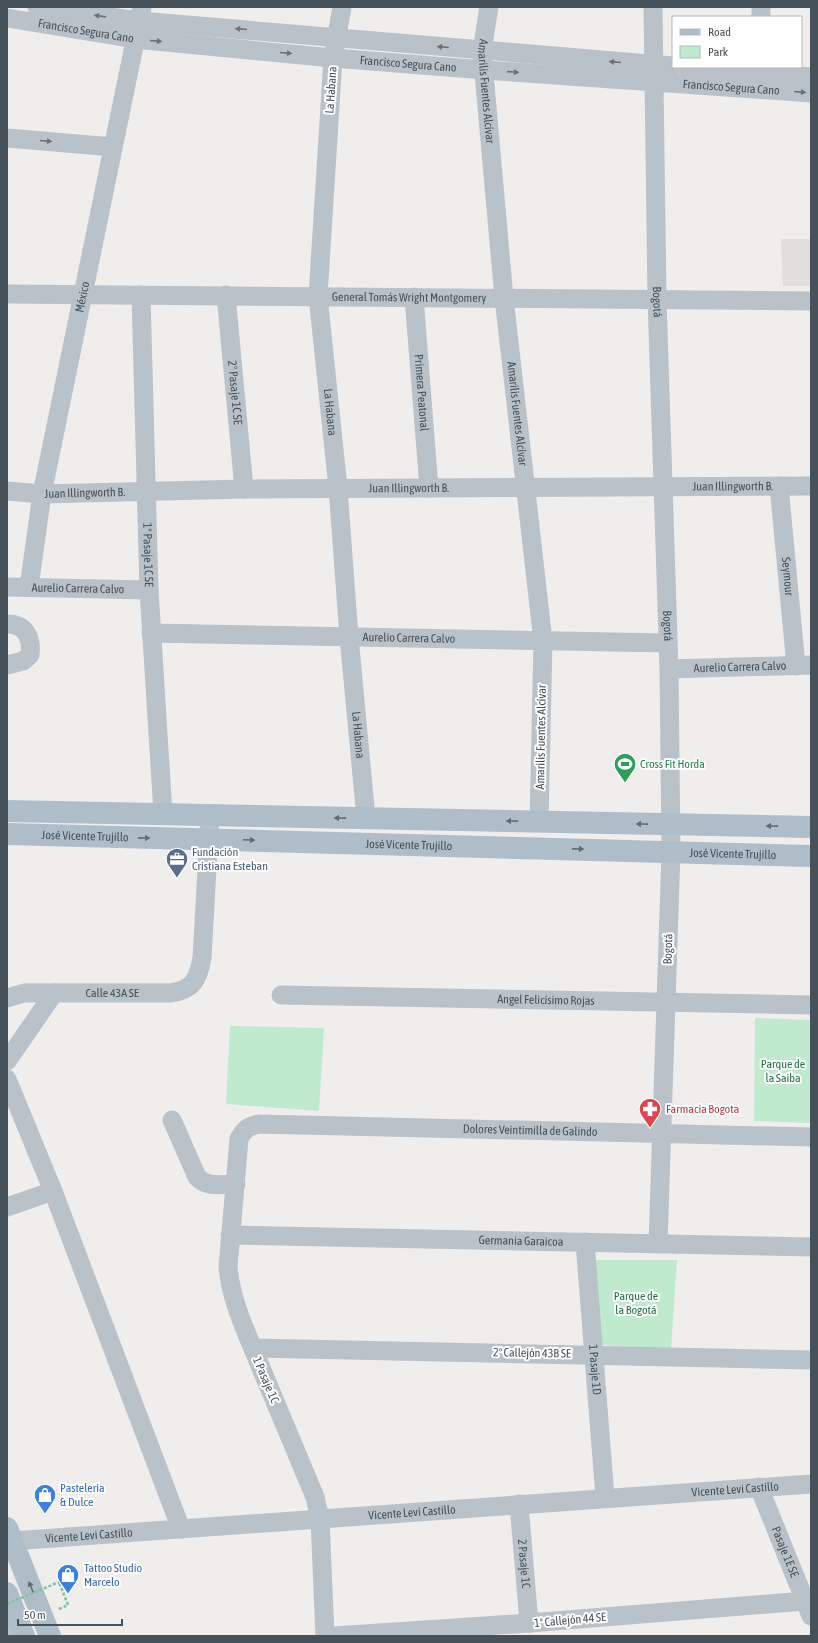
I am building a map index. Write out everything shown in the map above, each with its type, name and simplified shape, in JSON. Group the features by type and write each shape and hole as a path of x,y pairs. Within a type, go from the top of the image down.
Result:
{"main road":[{"name":"José Vicente Trujillo","path":"7,811 811,827"},
{"name":"José Vicente Trujillo","path":"7,834 811,856"},
{"path":"9,1534 50,1636"},
{"path":"7,1593 24,1636"}],"street":[{"name":"Francisco Segura Cano","path":"37,7 139,22 333,58 485,70 811,77"},
{"name":"La Habana","path":"342,7 333,58 318,296 338,488 349,637 366,818"},
{"name":"Amarilis Fuentes Alcívar","path":"489,7 482,51 485,70 504,298 543,641 539,822"},
{"name":"Bogotá","path":"653,7 657,300 669,669 671,824 658,1244"},
{"name":"Francisco Segura Cano","path":"7,18 139,22 336,37 482,51 654,74 672,66"},
{"name":"México","path":"29,587 42,494 139,22"},
{"name":"Francisco Segura Cano","path":"694,68 761,76 811,93"},
{"path":"7,138 113,147"},
{"name":"General Tomás Wright Montgomery","path":"7,294 811,301"},
{"name":"1° Pasaje 1C SE","path":"141,294 149,590 163,814"},
{"name":"2° Pasaje 1C SE","path":"226,295 244,489"},
{"name":"Primera Peatonal","path":"414,297 429,488"},
{"name":"Seymour","path":"779,486 804,666"},
{"name":"Juan Illingworth B.","path":"7,491 42,494 338,488 811,486"},
{"name":"Aurelio Carrera Calvo","path":"7,587 149,590"},
{"path":"7,624 18,625 24,629 30,647 30,655 23,661 7,665"},
{"name":"Aurelio Carrera Calvo","path":"151,634 667,643"},
{"name":"Aurelio Carrera Calvo","path":"669,669 804,666"},
{"name":"Calle 43A SE","path":"7,998 24,993 170,994 180,992 188,988 196,981 200,971 210,839 210,815"},
{"path":"7,1061 54,993"},
{"name":"Angel Felicísimo Rojas","path":"281,995 811,1005"},
{"path":"7,1079 53,1191 182,1529"},
{"path":"172,1120 197,1177 201,1181 206,1184 236,1184"},
{"name":"Dolores Veintimilla de Galindo","path":"250,1126 259,1124 811,1137"},
{"name":"1 Pasaje 1C","path":"250,1126 243,1131 239,1139 236,1184 230,1235 228,1267 229,1281 233,1297 253,1348 315,1497 320,1518 325,1636"},
{"path":"7,1207 53,1191"},
{"name":"Germania Garaicoa","path":"230,1235 811,1247"},
{"name":"1 Pasaje 1D","path":"585,1242 605,1497"},
{"name":"2º Callejón 43B SE","path":"253,1348 594,1354 811,1360"},
{"name":"Vicente Levi Castillo","path":"9,1534 182,1529 605,1497 811,1484"},
{"name":"Pasaje 1E SE","path":"759,1488 808,1608"},
{"name":"2 Pasaje 1C","path":"519,1504 529,1623"},
{"name":"1º Callejón 44 SE","path":"334,1636 529,1623 808,1608"},
{"path":"7,1629 10,1636"}],"path":[{"path":"7,1604 59,1582 68,1606"}],"shaded area":[{"path":"781,239 811,239 811,286 783,286"}],"green space":[{"name":"Parque de la Saiba","path":"755,1018 811,1020 811,1123 754,1121"},
{"path":"230,1026 324,1028 319,1111 226,1104"},
{"name":"Parque de la Bogotá","path":"595,1260 677,1260 671,1349 601,1345"}],"place":[{"name":"Cross Fit Horda","path":"625,784"},
{"name":"Fundación Cristiana Esteban","path":"177,878"},
{"name":"Farmacia Bogota","path":"650,1128"},
{"name":"Pastelería & Dulce","path":"45,1514"},
{"name":"Tattoo Studio Marcelo","path":"68,1594"}]}
